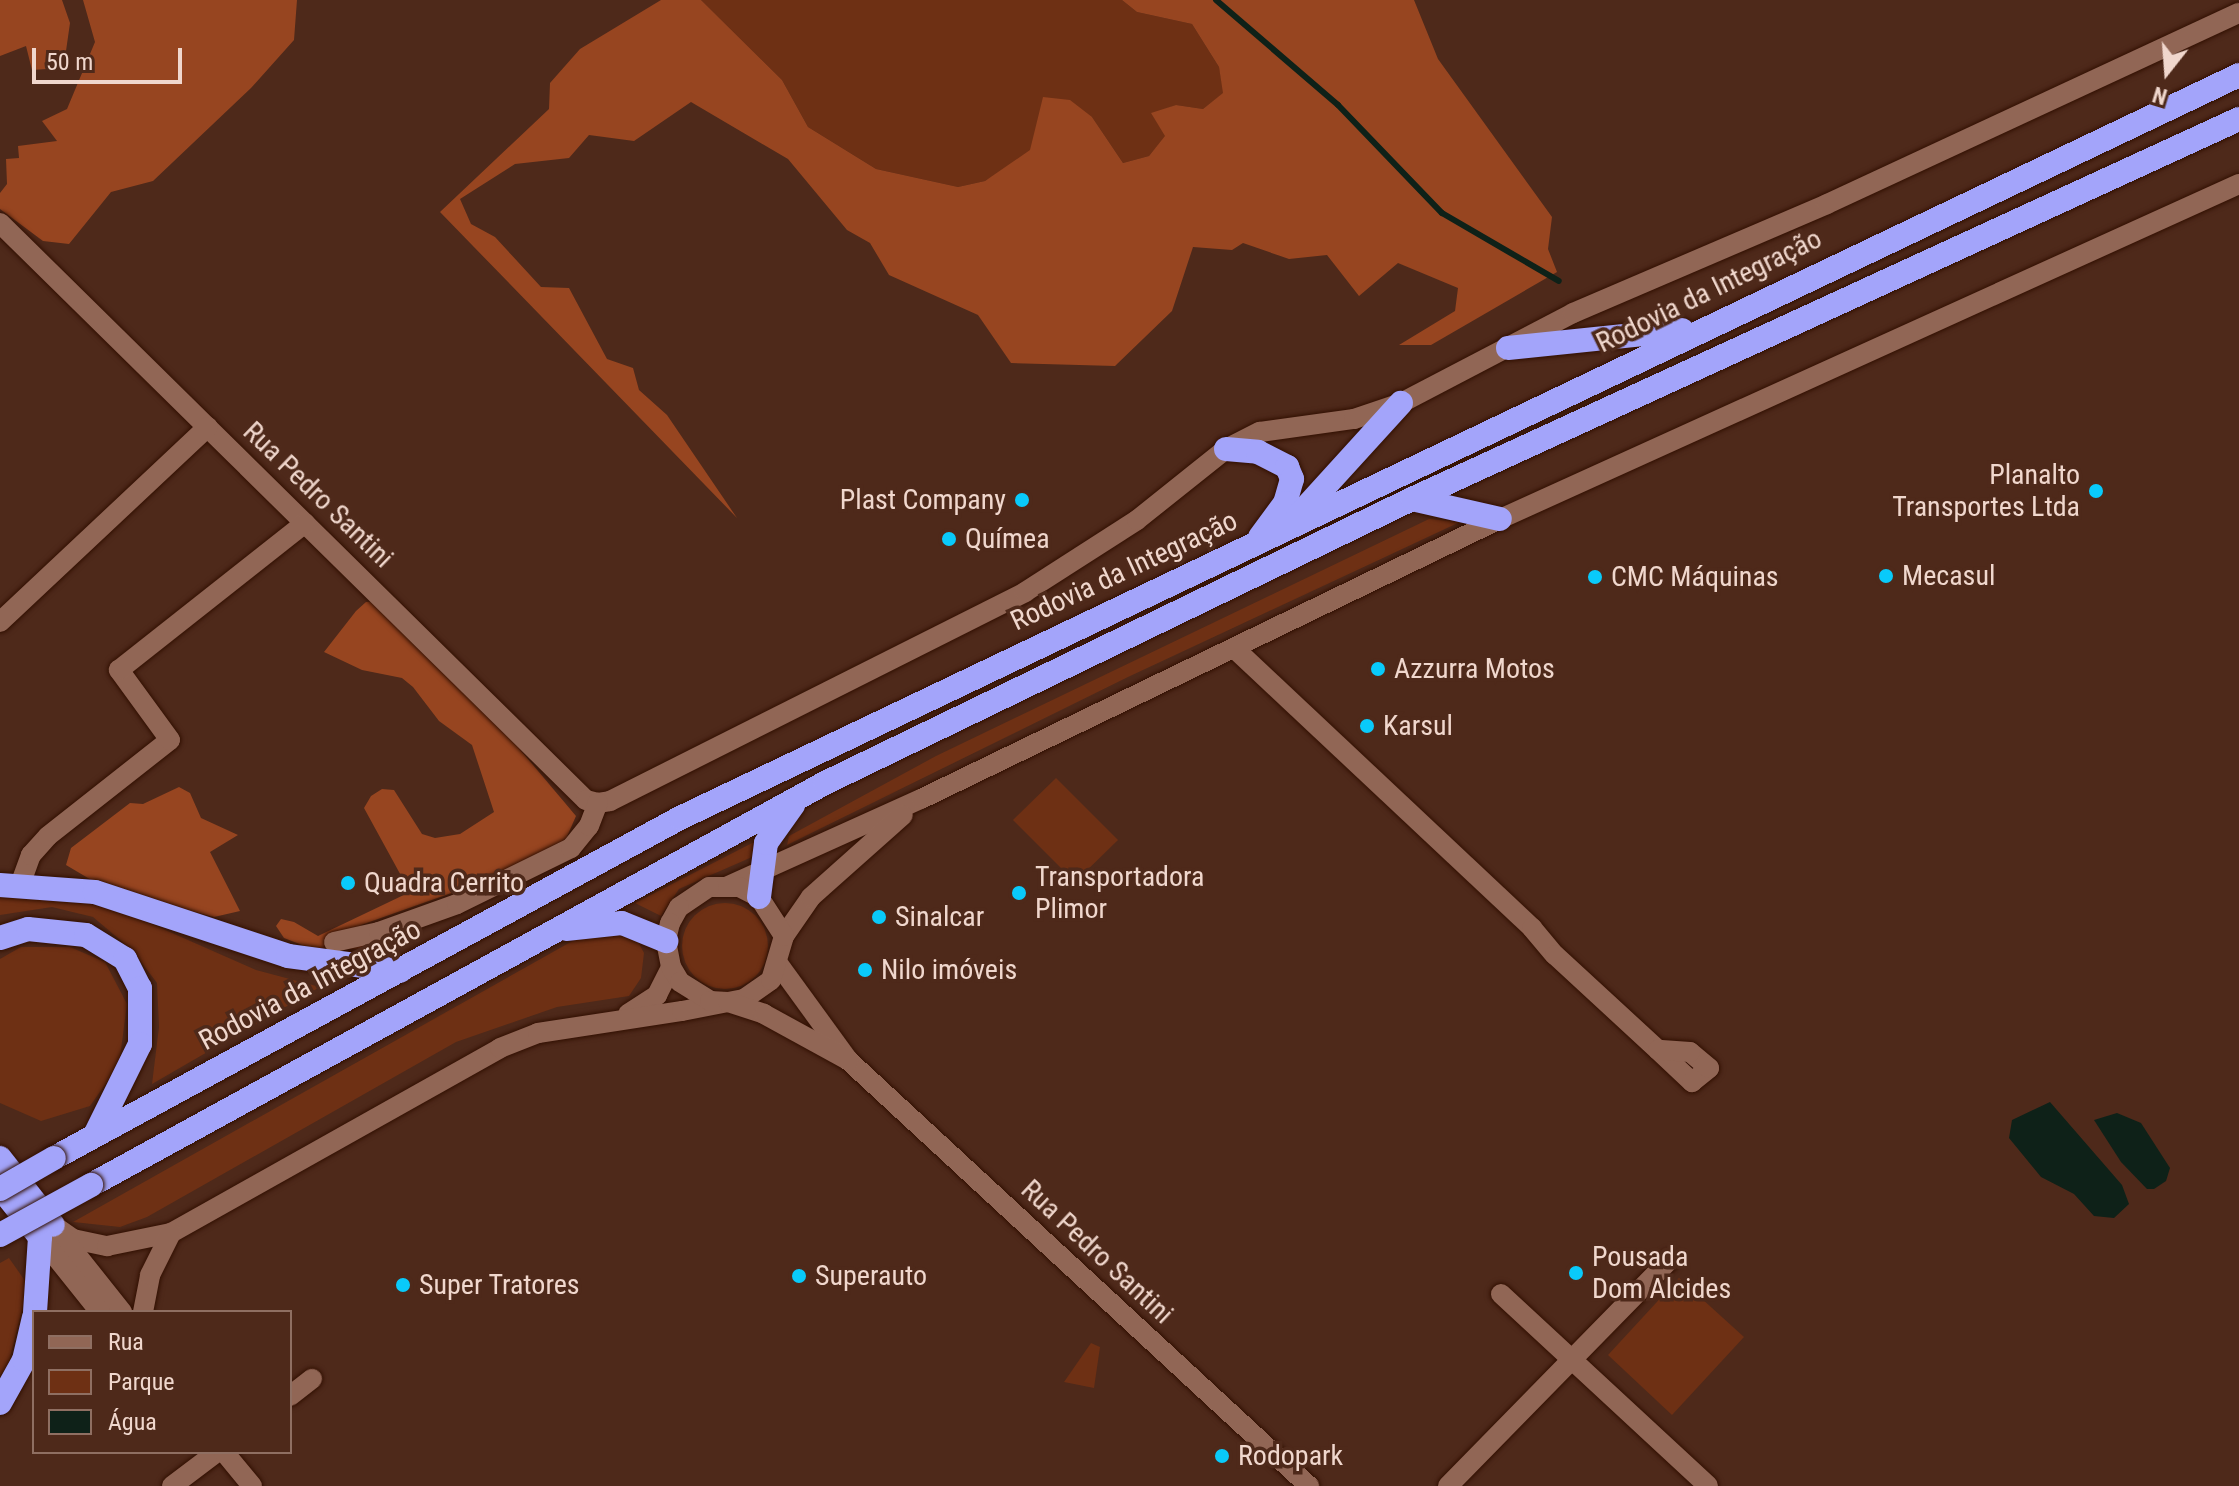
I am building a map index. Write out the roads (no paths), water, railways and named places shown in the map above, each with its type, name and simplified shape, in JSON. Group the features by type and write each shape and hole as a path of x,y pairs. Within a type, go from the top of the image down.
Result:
{"highway":[{"path":"2107,134 2239,57"},
{"name":"Rodovia da Integração","path":"0,1188 680,818 2107,134 2239,75"},
{"path":"0,1235 544,933 802,795 1412,499 2239,119"},
{"path":"2177,148 2239,129"},
{"path":"1508,348 1701,328"},
{"path":"1289,526 1401,403"},
{"path":"1226,449 1279,458 1292,479 1285,503 1258,540"},
{"path":"1412,499 1500,519"},
{"path":"759,897 774,826 802,795"},
{"path":"10,885 95,892 288,956 400,971"},
{"path":"544,933 622,923 666,941"},
{"path":"0,938 28,929 60,928 86,935 125,959 140,988 140,1044 95,1135"},
{"path":"0,1158 46,1231 35,1310"},
{"path":"0,1188 46,1231"},
{"path":"0,1403 24,1360 32,1324"}],"street":[{"path":"334,942 457,904 571,848 589,826 598,803 610,801 1025,592 1137,520 1226,449 1260,432 1354,419 1401,403 1573,313 1827,204 2239,13"},
{"path":"728,886 921,799 1500,519 2239,184"},
{"name":"Rua Pedro Santini","path":"0,223 586,800 598,803"},
{"path":"0,622 208,427"},
{"path":"10,885 48,836 170,740 119,670 305,523"},
{"path":"1234,648 1522,923 1533,942 1555,955 1658,1050"},
{"path":"46,1231 107,1246 171,1233 500,1048 538,1033 728,1002 759,991 779,965 784,936 811,897 921,799"},
{"path":"728,1002 694,994 671,967 666,941 679,907 709,887 728,886 759,897 784,936"},
{"name":"Rua Pedro Santini","path":"779,965 848,1060 1309,1486"},
{"path":"614,1020 650,1003 671,967"},
{"name":"Rua Pedro Santini","path":"728,1002 764,1014 848,1060"},
{"path":"46,1231 99,1310"},
{"path":"46,1231 120,1310"},
{"path":"143,1310 147,1283 171,1233"},
{"path":"1448,1486 1669,1260"},
{"path":"1501,1294 1708,1486"},
{"path":"292,1394 312,1379"},
{"path":"172,1486 214,1454"},
{"path":"226,1454 252,1486"}],"water":[{"path":"2050,1102 2122,1185 2129,1204 2114,1218 2094,1216 2074,1194 2041,1177 2009,1138 2012,1120"},
{"path":"2117,1113 2141,1123 2170,1168 2166,1181 2154,1189 2147,1189 2121,1162 2094,1120"}],"waterway":[{"path":"1216,0 1338,105 1442,213 1559,281"}],"place":[{"name":"Planalto Transportes Ltda","path":"2096,491"},
{"name":"Plast Company","path":"1022,500"},
{"name":"Químea","path":"949,539"},
{"name":"Mecasul","path":"1886,576"},
{"name":"CMC Máquinas","path":"1595,577"},
{"name":"Azzurra Motos","path":"1378,669"},
{"name":"Karsul","path":"1367,726"},
{"name":"Quadra Cerrito","path":"348,883"},
{"name":"Transportadora Plimor","path":"1019,893"},
{"name":"Sinalcar","path":"879,917"},
{"name":"Nilo imóveis","path":"865,970"},
{"name":"Pousada Dom Alcides","path":"1576,1273"},
{"name":"Superauto","path":"799,1276"},
{"name":"Super Tratores","path":"403,1285"},
{"name":"Rodopark","path":"1222,1456"}]}
